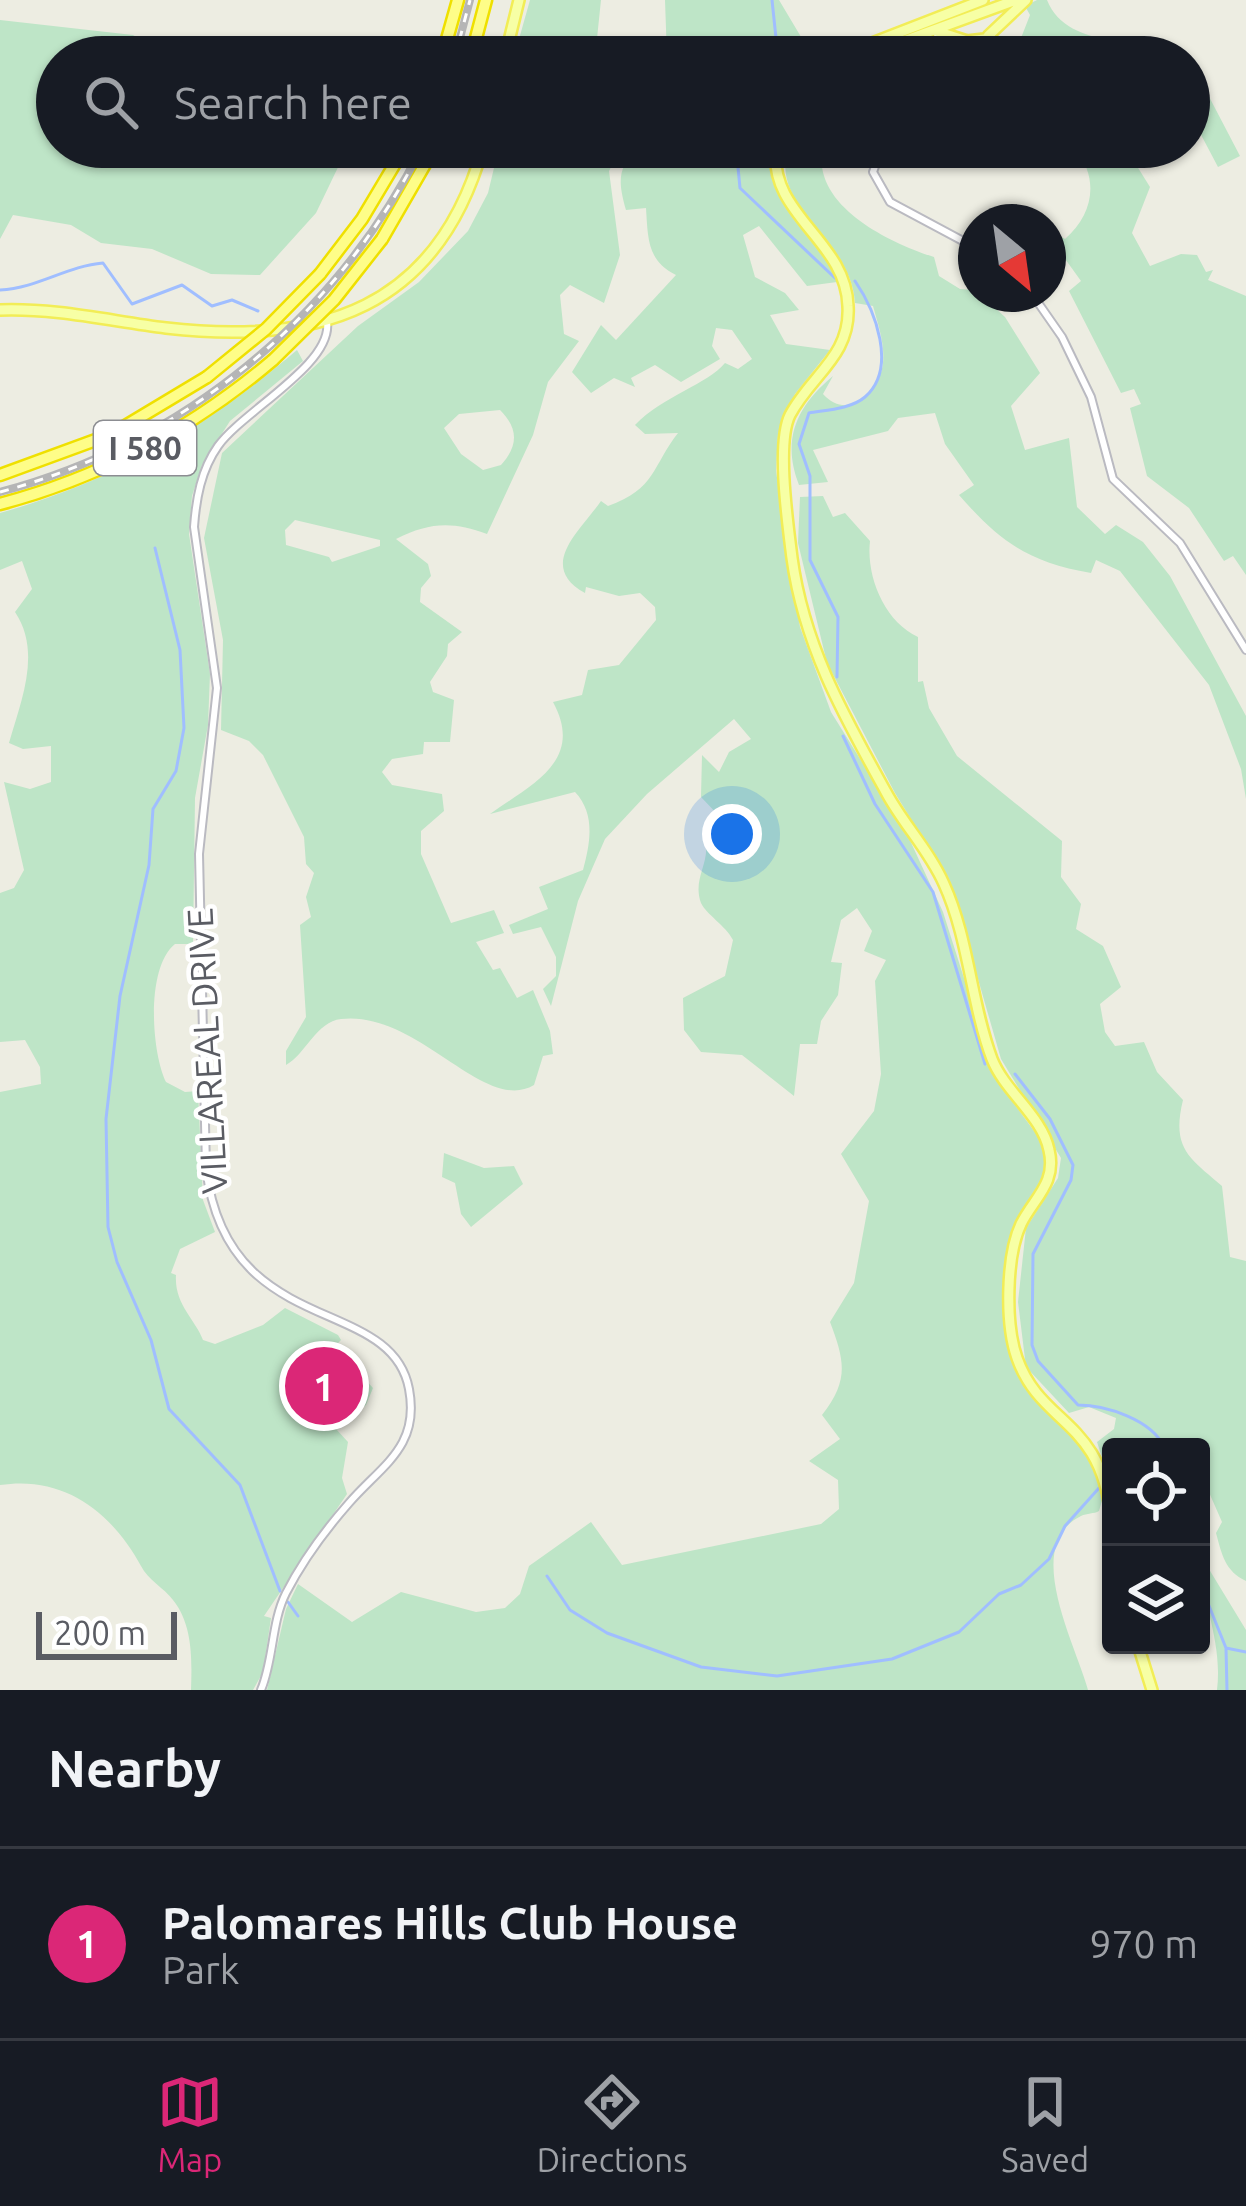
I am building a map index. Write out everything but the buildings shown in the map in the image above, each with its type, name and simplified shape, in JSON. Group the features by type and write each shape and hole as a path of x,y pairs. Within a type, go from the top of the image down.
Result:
{"highway":[{"path":"448,36 458,0"},
{"path":"477,36 486,0"},
{"name":"I 580","path":"0,476 102,439 207,377 266,329 320,274 362,219 392,168"},
{"name":"I 580","path":"0,504 77,479 142,449 203,413 273,360 326,308 382,238 423,168"}],"main road":[{"path":"510,36 519,0"},
{"path":"882,36 983,0"},
{"path":"920,36 1016,0"},
{"path":"988,36 1026,0"},
{"path":"936,31 952,36"},
{"path":"0,310 199,331 278,330 327,322 374,304 420,266 457,216 475,168"},
{"path":"779,168 784,196 836,261 849,308 841,346 784,430 792,557 801,601 822,678 945,887 992,1059 1048,1144 1049,1179 1015,1240 1013,1343 1036,1389 1092,1448 1102,1471"},
{"path":"1141,1654 1152,1690"}],"street":[{"path":"988,36 1000,21 998,3"},
{"path":"936,31 938,36"},
{"path":"874,168 884,196 958,238"},
{"path":"1045,312 1091,397 1113,479 1180,543 1246,650"},
{"name":"VILLAREAL DRIVE","path":"261,1690 289,1587 347,1505 394,1461 406,1443 410,1420 408,1383 384,1345 364,1331 287,1300 236,1255 213,1208 206,1168 199,854 217,688 194,527 196,501 216,448 322,349 327,322"}],"green space":[{"path":"530,0 601,0 597,36 520,36"},
{"path":"665,0 779,0 800,36 666,36"},
{"path":"1047,0 1058,17 1091,36 1022,36 1030,15 1025,6"},
{"path":"0,20 135,36 36,36 36,168 338,168 316,213 260,275 211,274 152,249 101,243 71,225 13,215 0,239"},
{"path":"1210,98 1240,156 1218,167 1210,152"},
{"path":"494,168 611,168 620,255 604,303 570,285 560,295 564,334 579,341 548,382 533,435 487,534 441,525 396,539 428,564 431,576 421,588 420,602 462,632 448,644 447,656 430,682 433,692 454,700 450,742 424,742 423,754 392,759 382,772 392,785 442,794 444,811 421,831 421,854 451,923 494,910 504,933 476,942 493,970 500,968 517,998 533,990 550,1031 553,1054 543,1056 534,1085 515,1090 471,1075 423,1044 369,1020 333,1021 286,1065 286,1051 306,1017 300,925 311,917 306,897 314,873 306,864 304,837 263,755 249,741 221,730 223,640 204,538 222,453 358,326 419,282 468,231 488,193","holes":["500,410 510,423 511,451 501,465 483,470 461,454 444,428 459,414","295,520 380,540 380,546 332,562 329,557 286,545 285,530"]},
{"path":"624,168 772,168 786,203 837,282 807,286 759,226 743,235 755,277 785,293 799,310 770,315 786,344 830,350 795,394 778,434 776,471 800,627 831,712 908,836 943,912 996,1079 1045,1146 1049,1169 1013,1238 1011,1347 1027,1387 1086,1447 1102,1483 1099,1511 1081,1516 1064,1530 1055,1549 1057,1597 1088,1690 267,1690 286,1609 298,1584 352,1622 401,1592 476,1612 505,1608 520,1594 529,1566 591,1522 622,1565 821,1524 839,1509 838,1480 809,1461 840,1439 822,1415 837,1392 842,1370 830,1322 854,1283 869,1201 841,1154 874,1111 881,1074 875,981 886,960 864,951 872,931 857,908 841,920 831,962 842,963 838,995 821,1021 817,1044 800,1044 794,1096 742,1055 701,1052 684,1030 683,998 725,976 733,940 701,903 699,886 705,839 718,832 720,817 701,797 702,755 719,772 729,752 751,739 734,719 647,794 605,839 578,901 551,1006 543,989 556,976 556,957 541,927 513,934 509,925 548,909 539,887 583,870 589,819 575,792 490,814 537,781 558,755 563,740 553,702 582,695 588,670 619,665 656,620 655,607 640,593 619,596 586,587 585,593 564,571 567,548 601,501 608,506 636,492 678,433 645,434 635,425 725,363 738,369 752,359 732,330 716,328 712,346 720,359 681,382 655,365 631,378 635,387 614,378 591,393 572,372 601,325 616,340 676,275 654,256 646,208 626,210"},
{"path":"785,168 822,168 828,186 856,218 895,242 934,257 939,276 958,288 958,312 999,312 1005,317 1040,373 1011,406 1025,450 1069,438 1077,507 1105,534 1116,525 1143,542 1170,576 1246,716 1246,799 1241,769 1209,685 1120,571 1096,560 1091,573 1050,563 1003,538 959,495 974,485 945,444 935,413 898,418 888,431 813,450 828,482 799,485 792,438 810,399 833,376 823,394 842,405 861,400 881,374 883,356 873,306 855,303 840,259 799,205"},
{"path":"1086,168 1138,168 1150,187 1132,233 1150,266 1181,254 1197,255 1206,272 1213,270 1208,280 1246,296 1246,575 1233,556 1224,561 1189,508 1147,476 1130,408 1141,404 1134,389 1121,393 1069,291 1081,281 1066,260 1066,238 1087,208"},
{"path":"297,350 303,361 230,421 202,465 192,496 189,534 210,674 208,725 195,798 193,944 175,944 166,955 154,1010 157,1051 166,1082 185,1092 198,1091 203,1200 215,1232 180,1249 171,1273 176,1275 182,1303 203,1340 215,1344 263,1325 285,1308 338,1335 341,1340 330,1351 340,1352 373,1388 366,1405 336,1429 348,1442 342,1478 347,1494 264,1616 271,1618 263,1672 253,1690 191,1690 190,1643 180,1610 144,1571 116,1530 101,1514 66,1492 24,1483 0,1485 0,1092 41,1084 40,1067 25,1040 0,1042 0,893 14,888 24,870 4,782 30,789 51,782 51,746 23,749 9,743 28,660 23,627 15,612 32,589 22,561 0,570 0,513 82,485 158,448 229,403"},
{"path":"823,496 833,517 845,513 870,541 874,583 887,609 918,637 918,682 923,681 929,708 957,756 1062,841 1061,877 1081,904 1076,929 1103,946 1121,987 1100,1004 1105,1032 1115,1046 1144,1042 1157,1072 1183,1100 1180,1130 1186,1151 1222,1186 1230,1257 1246,1261 1246,1581 1229,1567 1216,1533 1222,1522 1210,1495 1210,1438 1102,1438 1114,1429 1116,1418 1089,1407 1069,1413 1026,1367 1018,1302 1026,1228 1058,1178 1061,1158 1001,1059 951,885 895,793 827,663 798,543 800,497"},
{"path":"444,1153 484,1168 514,1166 523,1184 471,1227 461,1214 455,1183 442,1177"},
{"path":"1210,1571 1246,1630 1246,1690 1217,1690 1210,1620"}],"waterway":[{"path":"772,0 776,36"},
{"path":"738,168 740,188 835,278"},
{"path":"0,290 103,263 132,304 182,285 212,306 232,300 258,311"},
{"path":"837,677 838,617 810,560 810,476 799,444 809,413 859,401 875,385 880,371 876,323 855,281"},
{"path":"155,548 180,650 184,728 176,771 153,809 149,865 120,996 106,1119 108,1227 117,1262 151,1340 169,1409 240,1485 280,1591"},
{"path":"843,736 875,804 933,892 985,1064"},
{"path":"1015,1074 1050,1119 1073,1165 1071,1180 1033,1254 1032,1345 1038,1361 1078,1405 1127,1416 1159,1438"},
{"path":"547,1576 570,1610 607,1633 701,1667 777,1676 892,1659 959,1632 999,1594 1021,1585 1049,1559 1065,1526 1099,1488"},
{"path":"288,1602 298,1616"},
{"path":"1210,1608 1226,1648 1227,1690"},
{"path":"1226,1648 1246,1652"}],"railway":[{"path":"461,36 470,0"},
{"path":"0,492 67,470 132,441 192,406 248,365 300,318 346,266 410,168"}],"place":[{"name":"Palomares Hills Club House","path":"324,1386"}]}
